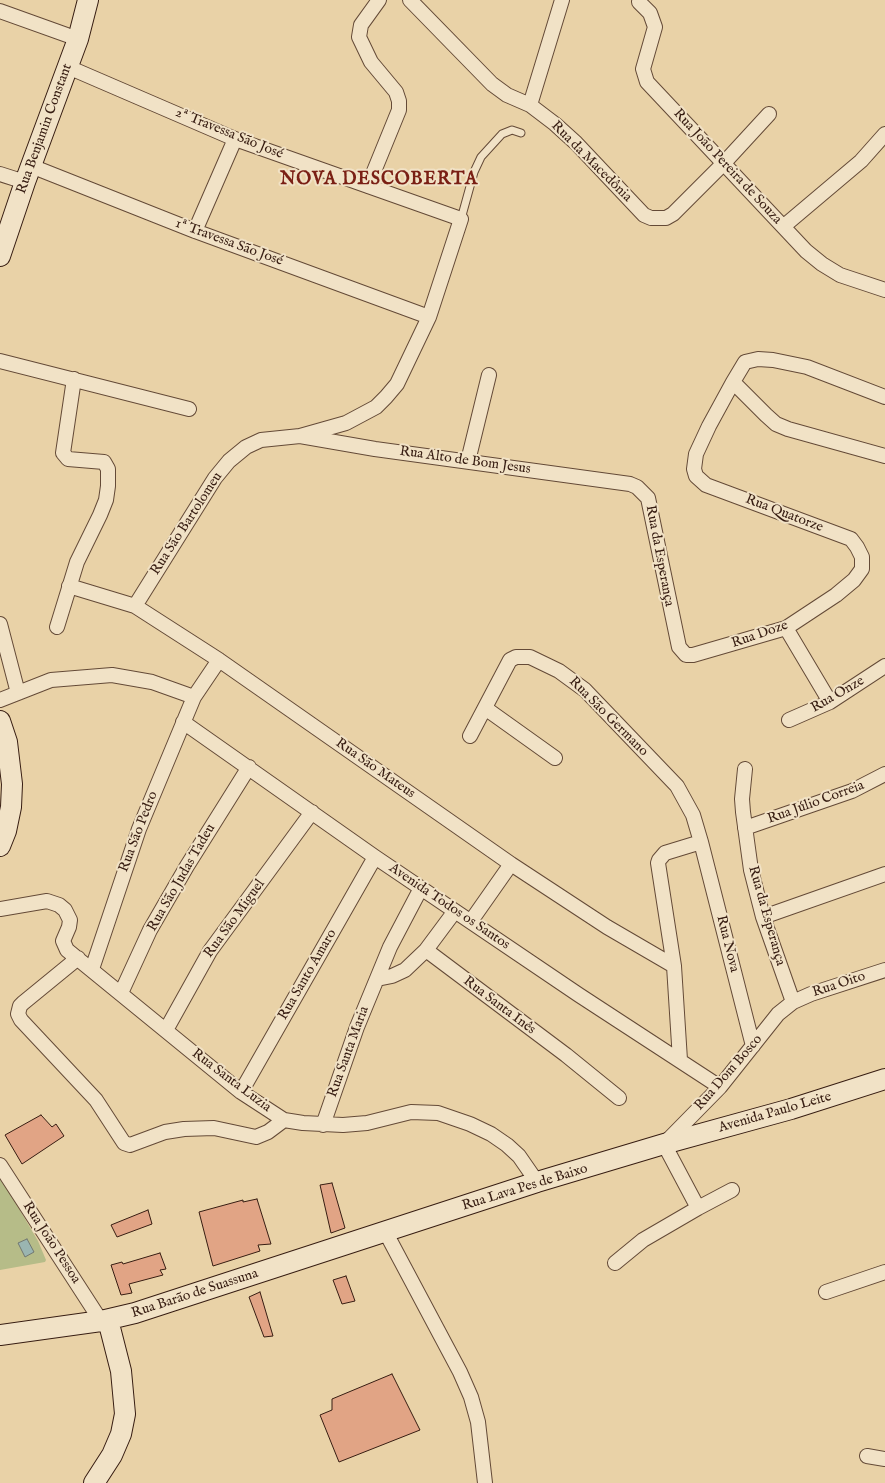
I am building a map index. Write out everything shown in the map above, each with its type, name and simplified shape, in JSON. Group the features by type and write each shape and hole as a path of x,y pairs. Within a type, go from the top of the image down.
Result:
{"street":[{"name":"Rua Benjamin Constant","path":"0,256 28,174 78,40 88,0"},
{"path":"368,186 399,110 399,101 396,92 371,62 359,37 361,24 379,0"},
{"name":"Rua da Macedônia","path":"410,0 492,84 507,95 530,105 555,124 576,143 644,215 651,218 666,218 673,214 723,164 769,114"},
{"path":"530,105 562,0"},
{"name":"Rua João Pereira de Souza","path":"639,2 650,13 655,27 643,69 647,82 806,251 822,264 840,275 885,290"},
{"path":"0,11 78,40"},
{"name":"2ª Travessa São José","path":"68,67 235,139 461,219"},
{"path":"784,226 861,160 885,134"},
{"path":"195,231 235,139"},
{"name":"1ª Travessa São José","path":"0,174 28,174 195,231 429,317"},
{"path":"300,436 346,423 362,416 376,407 397,384 429,317 461,219"},
{"path":"885,397 807,367 773,360 758,359 745,362 733,382 776,424 788,430 885,456"},
{"path":"0,361 189,409"},
{"path":"468,461 489,375"},
{"path":"57,627 77,562 106,500 109,474 104,462 68,459 64,455 74,379"},
{"name":"Rua Quatorze","path":"733,382 709,426 696,454 694,469 696,476 706,485 851,539 862,558 862,569"},
{"name":"Rua São Bartolomeu","path":"135,606 215,478 229,461 246,447 261,440 300,436"},
{"name":"Rua Alto de Bom Jesus","path":"300,436 337,444 630,484"},
{"name":"Rua da Esperança","path":"630,484 644,492 648,498 675,637"},
{"name":"Rua Doze","path":"675,637 682,652 686,655 693,655 786,628 836,595 854,580 862,569"},
{"name":"Rua São Mateus","path":"69,586 135,606 219,660 511,864 607,927 674,966"},
{"path":"0,624 18,693"},
{"path":"786,628 830,702"},
{"name":"Rua São Germano","path":"470,736 510,660 516,657 530,657 559,671 585,690 677,786 693,814 701,842"},
{"name":"Rua São Pedro","path":"92,969 139,829 194,697 219,660"},
{"name":"Rua Onze","path":"789,720 830,702 885,666"},
{"path":"0,700 52,680 112,675 152,682 194,697"},
{"path":"485,708 555,758"},
{"path":"0,722 9,754 12,784 8,819 0,846"},
{"name":"Avenida Todos os Santos","path":"183,722 375,857 579,995 720,1087"},
{"name":"Rua São Judas Tadeu","path":"121,993 150,930 187,866 249,767"},
{"name":"Rua da Esperança","path":"746,770 742,799 752,876 763,916 793,1002"},
{"name":"Rua Júlio Correia","path":"745,828 852,791 885,774"},
{"name":"Rua São Miguel","path":"166,1030 210,951 312,812"},
{"path":"680,1060 674,966 658,864 662,856 666,853 701,842"},
{"name":"Rua Nova","path":"701,842 753,1046"},
{"name":"Rua Santo Amaro","path":"241,1092 375,857"},
{"path":"471,921 511,864"},
{"path":"763,916 849,888 885,874"},
{"name":"Rua Santa Maria","path":"323,1125 343,1063 390,947 421,888"},
{"name":"Rua Santa Luzia","path":"0,909 47,901 59,905 65,910 70,920 63,944 67,950 241,1092 284,1120 323,1125 367,1123 411,1112 438,1113 470,1124 491,1134 507,1145 519,1156 537,1182"},
{"path":"377,979 399,974 405,970 426,950 455,911"},
{"name":"Rua Santa Inês","path":"426,950 566,1055 619,1098"},
{"path":"78,958 23,1003 18,1010 21,1020 96,1100 124,1144 130,1145 164,1132 184,1128 214,1128 249,1136 256,1136 268,1132 284,1120"},
{"name":"Rua Oito","path":"793,1002 811,994 885,970"},
{"name":"Rua Dom Bosco","path":"664,1144 720,1087 778,1014 793,1002"},
{"name":"Avenida Paulo Leite","path":"664,1144 791,1109 885,1079"},
{"path":"664,1144 698,1208"},
{"name":"Rua Lava Pes de Baixo","path":"386,1233 537,1182 664,1144"},
{"name":"Rua João Pessoa","path":"0,1165 105,1320"},
{"path":"615,1263 644,1240 732,1190"},
{"path":"386,1233 460,1372 471,1397 480,1434 484,1483"},
{"name":"Rua Barão de Suassuna","path":"0,1335 105,1320 135,1313 386,1233"},
{"path":"826,1292 885,1272"},
{"path":"94,1483 112,1455 121,1434 125,1414 122,1371 105,1320"},
{"path":"867,1456 885,1459"}],"lane":[{"path":"461,219 477,165 481,157 502,134 512,130 521,133"}],"green space":[{"path":"0,1176 38,1241 46,1260 45,1262 0,1270"}],"water":[{"path":"27,1239 34,1252 25,1257 18,1243"}],"building":[{"path":"41,1115 52,1127 56,1124 64,1136 22,1164 5,1135"},
{"path":"332,1183 345,1228 331,1233 320,1185"},
{"path":"257,1199 271,1244 258,1245 260,1251 213,1266 199,1212 243,1200 243,1202"},
{"path":"148,1210 152,1224 117,1237 111,1225"},
{"path":"160,1253 166,1269 160,1270 163,1275 129,1284 132,1293 121,1295 111,1265 122,1262 123,1264"},
{"path":"346,1276 355,1301 342,1304 333,1280"},
{"path":"260,1292 273,1336 264,1337 249,1297"},
{"path":"392,1374 420,1430 339,1462 320,1415 332,1410 332,1399"}],"district":[{"name":"NOVA DESCOBERTA","path":"379,180"}]}
